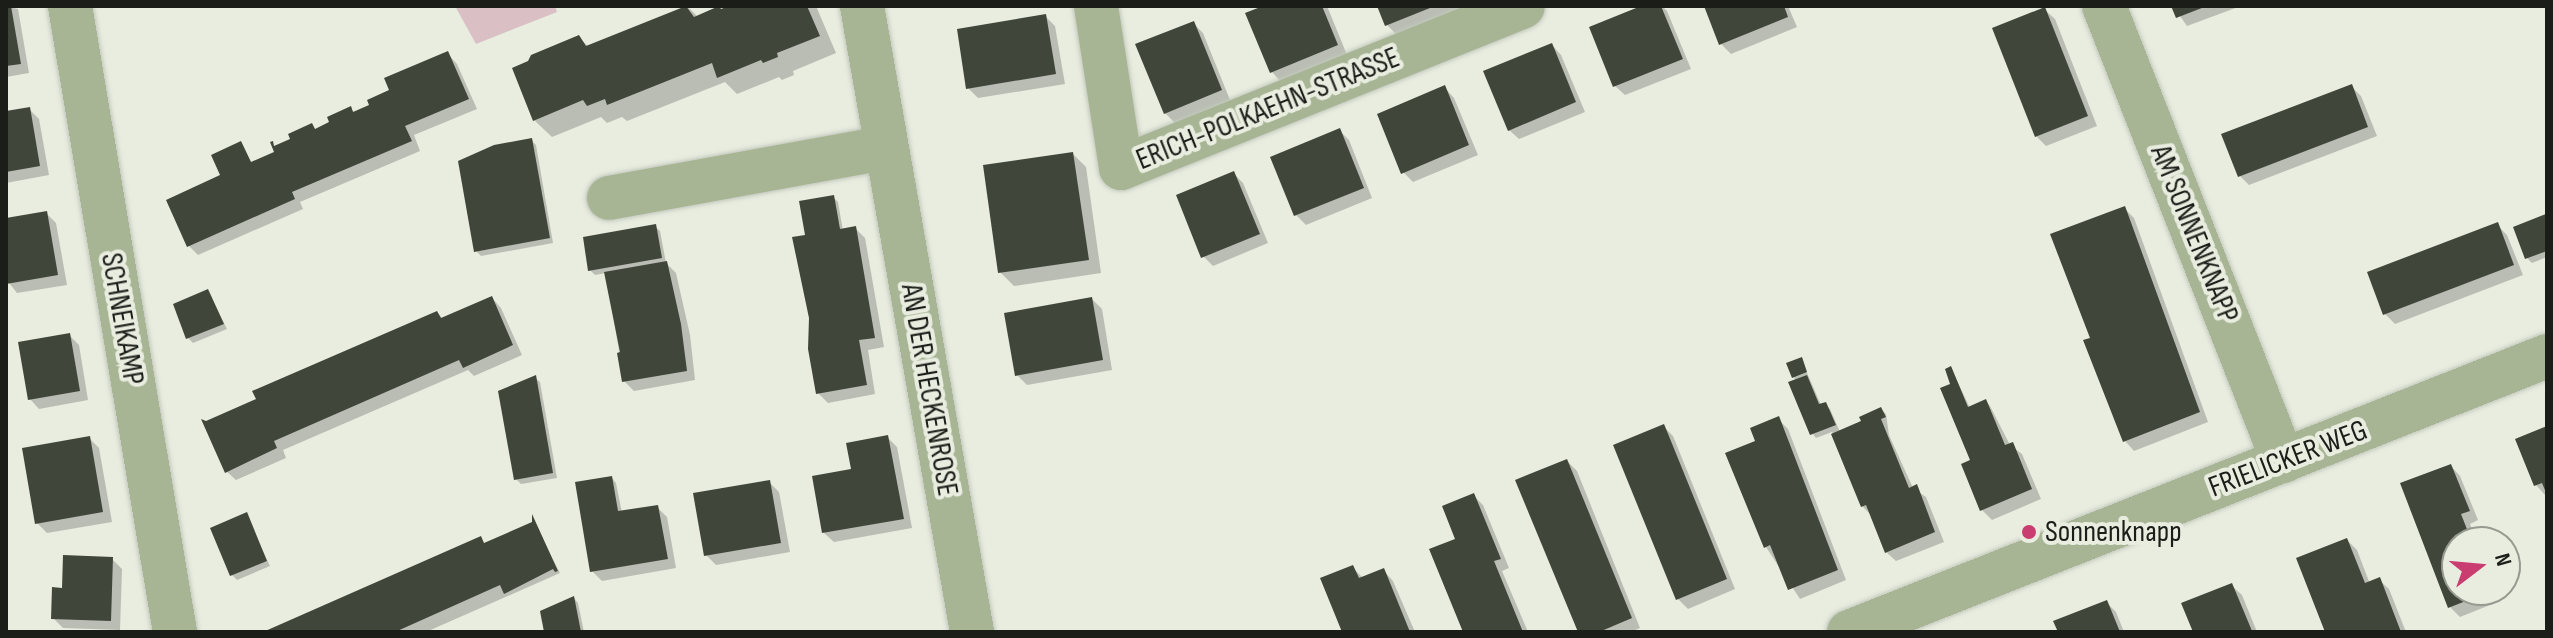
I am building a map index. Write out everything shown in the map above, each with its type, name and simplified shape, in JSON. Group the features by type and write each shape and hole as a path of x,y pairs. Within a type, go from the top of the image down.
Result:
{"street":[{"name":"SCHNEIKAMP","path":"70,6 175,632"},
{"name":"AN DER HECKENROSE","path":"862,6 972,632"},
{"name":"ERICH-POLKAEHN-STRASSE","path":"1096,6 1121,168 1523,6"},
{"name":"AM SONNENKNAPP","path":"2104,6 2283,461"},
{"path":"609,198 885,148"},
{"name":"FRIELICKER WEG","path":"1849,632 2547,356"}],"shaded area":[{"path":"455,6 555,6 557,12 476,44"}],"building":[{"path":"6,6 11,6 21,64 6,66"},
{"path":"686,6 694,17 719,6 721,9 729,6 807,6 820,36 777,53 778,57 763,63 761,60 717,78 712,63 607,105 605,99 587,106 583,100 533,121 512,68 528,61 531,55 579,35 586,46"},
{"path":"1263,6 1322,6 1338,45 1270,73 1245,13"},
{"path":"1377,6 1435,6 1385,26"},
{"path":"1641,6 1661,6 1683,59 1613,87 1589,27"},
{"path":"1704,6 1784,6 1788,17 1719,45"},
{"path":"2171,6 2207,6 2176,18"},
{"path":"2045,7 2088,116 2035,137 1992,28"},
{"path":"1046,14 1056,74 966,89 957,29"},
{"path":"1194,21 1222,90 1164,114 1135,44"},
{"path":"1552,43 1576,102 1508,131 1483,71"},
{"path":"448,51 469,99 405,126 412,141 292,192 295,199 187,247 166,200 220,175 211,155 241,141 251,162 274,152 270,142 273,141 274,146 290,139 288,134 312,123 315,129 329,122 327,117 351,106 353,112 369,105 367,100 389,90 384,78"},
{"path":"2352,84 2368,127 2238,177 2221,134"},
{"path":"1445,85 1469,145 1401,174 1377,114"},
{"path":"30,107 40,166 6,172 6,111"},
{"path":"1340,128 1364,188 1294,216 1270,157"},
{"path":"532,138 550,238 474,252 458,161 494,145"},
{"path":"1073,152 1089,260 998,273 983,165"},
{"path":"1234,171 1260,234 1201,258 1176,195"},
{"path":"834,195 840,229 856,226 875,338 859,340 867,385 816,394 808,349 809,318 792,237 805,235 799,201"},
{"path":"2125,206 2200,412 2123,442 2083,340 2090,338 2050,234"},
{"path":"47,211 58,275 6,284 6,218"},
{"path":"2546,214 2547,251 2525,259 2513,227"},
{"path":"2498,222 2514,265 2383,315 2367,272"},
{"path":"656,224 662,258 588,271 583,237"},
{"path":"667,261 681,324 687,371 622,382 617,353 620,352 604,272"},
{"path":"208,289 224,324 186,339 173,304"},
{"path":"492,296 513,345 463,368 459,360 274,441 277,448 225,473 201,419 206,421 256,399 252,391 437,311 441,318"},
{"path":"1092,297 1103,360 1015,376 1004,313"},
{"path":"70,333 80,391 28,400 18,342"},
{"path":"1802,357 1807,372 1792,378 1786,363"},
{"path":"1951,366 1968,407 1986,399 2005,445 2013,442 2032,489 1980,511 1961,464 1970,460 1940,388 1950,384 1945,369"},
{"path":"536,375 553,473 514,480 498,391"},
{"path":"1807,375 1819,404 1826,402 1836,425 1810,435 1788,382"},
{"path":"1881,407 1886,417 1881,419 1909,488 1917,484 1935,532 1885,553 1866,505 1861,507 1831,434 1861,421 1859,417"},
{"path":"1779,416 1838,570 1788,590 1770,545 1764,548 1725,453 1755,441 1750,428"},
{"path":"1664,424 1727,579 1676,600 1613,445"},
{"path":"2547,426 2547,495 2542,483 2534,486 2515,439"},
{"path":"888,435 904,519 822,533 812,476 851,469 846,443"},
{"path":"90,436 103,512 35,524 22,448"},
{"path":"1567,459 1632,618 1599,632 1578,632 1515,480"},
{"path":"2451,464 2470,511 2461,514 2466,526 2441,526 2441,590 2400,483"},
{"path":"612,476 618,511 658,505 668,559 590,572 575,482"},
{"path":"770,480 781,543 704,556 693,493"},
{"path":"1474,493 1501,559 1494,561 1523,632 1463,632 1429,549 1455,539 1442,506"},
{"path":"247,512 267,561 230,576 210,528"},
{"path":"532,514 558,571 553,569 504,594 500,585 395,632 263,632 481,536 484,543 532,522"},
{"path":"2347,538 2365,583 2380,577 2401,632 2325,632 2296,558"},
{"path":"63,555 113,557 111,621 51,619 52,587 62,588"},
{"path":"1353,565 1359,578 1384,568 1410,632 1342,632 1320,578"},
{"path":"2232,583 2252,631 2193,632 2181,603"},
{"path":"574,596 581,632 544,632 540,611"},
{"path":"2107,600 2120,632 2058,632 2053,621"}],"place":[{"name":"Sonnenknapp","path":"2029,532"}]}
